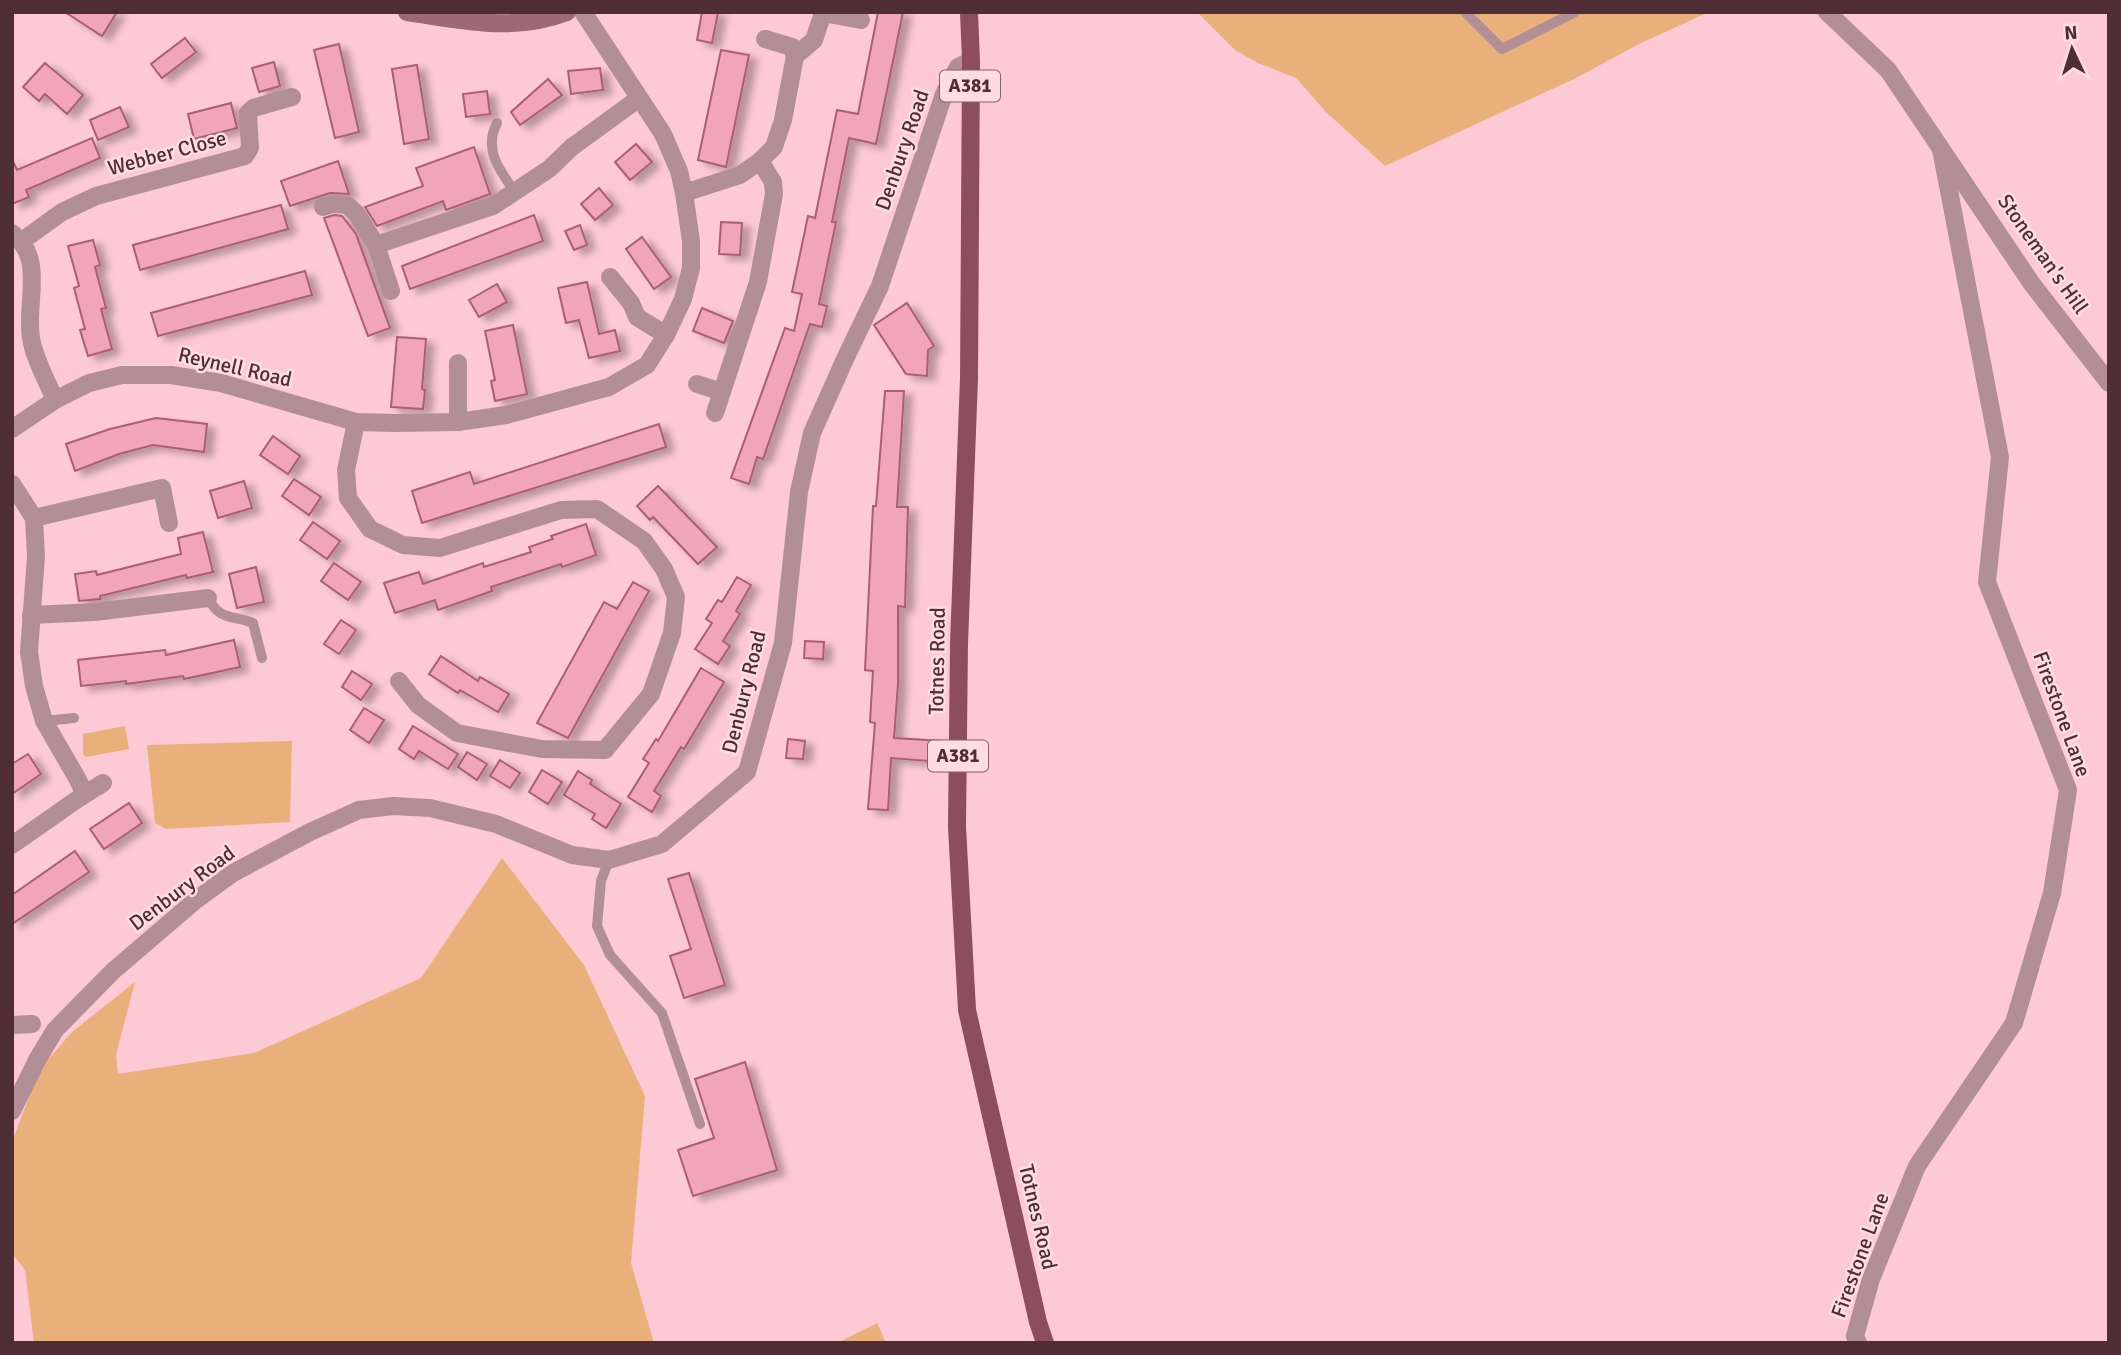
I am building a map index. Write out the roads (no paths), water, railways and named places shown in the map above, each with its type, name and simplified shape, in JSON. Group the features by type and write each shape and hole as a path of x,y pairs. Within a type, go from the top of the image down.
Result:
{"main road":[{"name":"Totnes Road","path":"969,12 969,378 959,631 957,827 967,1010 1045,1343"}],"street":[{"path":"407,12 503,25 522,24 567,12"},
{"name":"Reynell Road","path":"12,429 55,400 89,383 122,376 171,374 221,383 356,422 458,422 506,415 609,387 647,365 666,335 683,299 691,268 691,241 684,193 679,171 663,134 583,12"},
{"name":"Stoneman's Hill","path":"1827,12 1888,70 2032,284 2109,383"},
{"path":"795,56 814,40 823,13 861,20"},
{"path":"684,193 740,175 774,147 795,56 792,47 765,39"},
{"name":"Denbury Road","path":"12,1111 55,1030 113,971 196,900 233,873 310,832 359,810 393,806 430,808 496,824 572,855 609,860 662,844 747,772 783,643 799,492 812,433 880,286 944,94 958,67 971,61"},
{"name":"Webber Close","path":"17,237 96,196 246,156 250,148 248,113 253,108 292,97"},
{"path":"376,245 493,206 549,169 572,147 638,99"},
{"name":"Firestone Lane","path":"1858,1343 1855,1336 1871,1279 1917,1166 2014,1023 2052,893 2068,790 1987,582 2000,457 1941,149"},
{"path":"716,413 758,282 774,194 773,183 760,161"},
{"path":"323,207 333,204 347,205 356,214 376,245 391,291"},
{"path":"17,237 32,263 31,338 55,400"},
{"path":"610,277 631,303 637,317 666,335"},
{"path":"458,363 458,422"},
{"path":"697,384 722,392"},
{"path":"356,422 346,470 348,498 370,529 403,545 440,548 561,510 597,509 644,541 664,569 676,597 672,633 651,694 605,750 542,749 457,733 418,705 399,681"},
{"path":"12,484 34,517 36,556 31,615 21,653 44,721 77,778 82,788 82,796"},
{"path":"34,517 162,488 170,523"},
{"path":"31,615 95,612 208,598"},
{"path":"12,845 103,783"},
{"path":"12,1025 32,1024"}],"lane":[{"path":"1465,12 1502,49 1575,12"},
{"path":"498,124 491,135 493,155 515,192"},
{"path":"208,598 214,609 223,617 239,617 253,623 262,658"},
{"path":"44,721 74,718"},
{"path":"609,860 601,881 597,926 610,955 662,1013 700,1124"}]}
